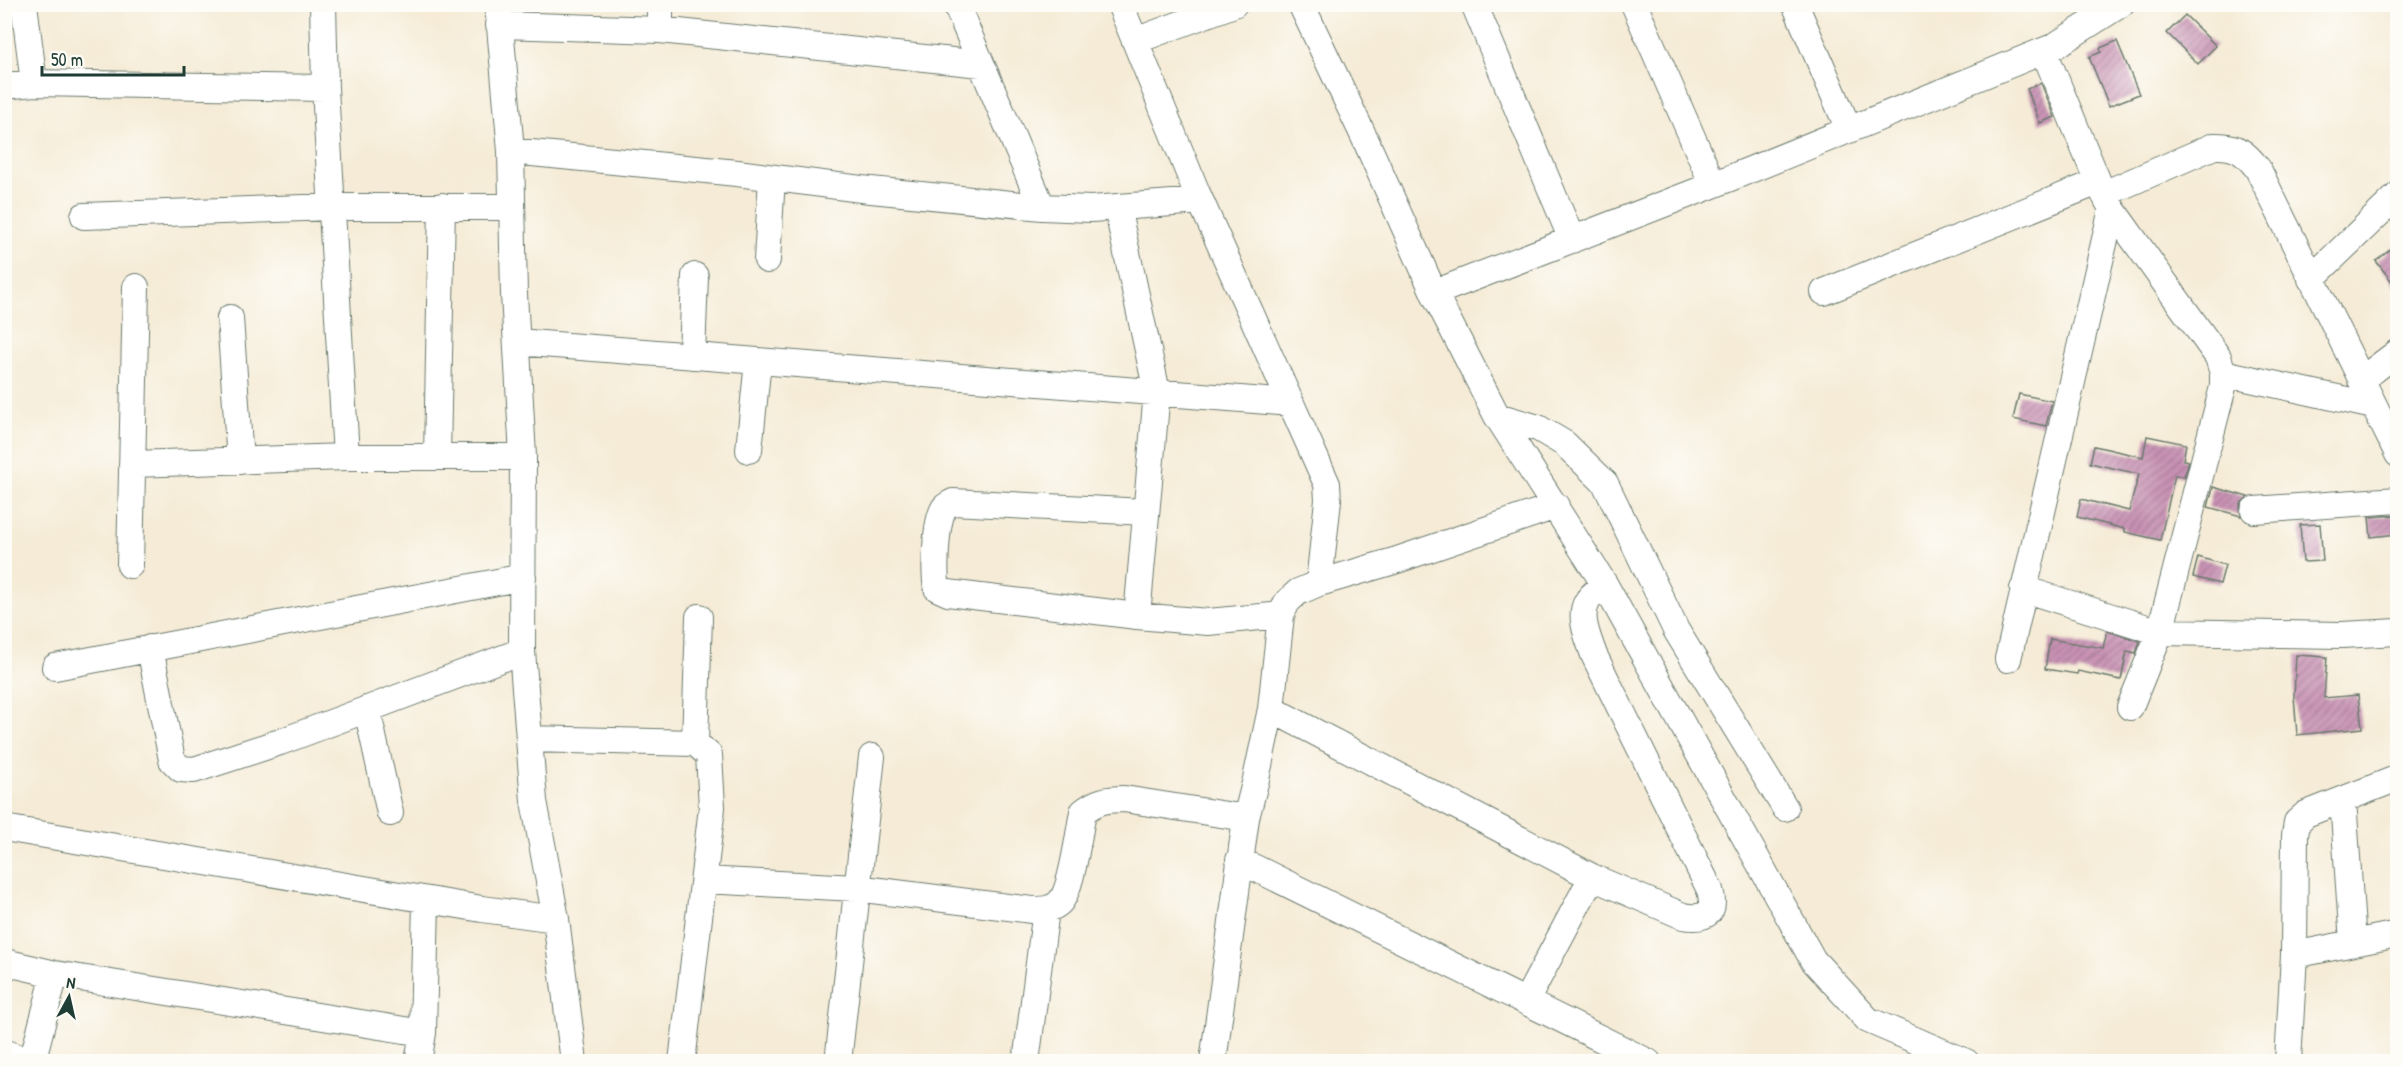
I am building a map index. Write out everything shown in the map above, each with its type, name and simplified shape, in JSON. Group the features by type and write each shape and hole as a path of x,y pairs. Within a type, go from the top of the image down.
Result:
{"street":[{"path":"24,4 34,84"},
{"path":"323,4 325,88 346,457"},
{"path":"956,4 1042,207"},
{"path":"1120,4 1200,201 1327,484 1328,501 1319,583"},
{"path":"1135,41 1233,4"},
{"path":"1301,4 1434,293 1497,416 1605,585 1813,960 1868,1020 1966,1062"},
{"path":"1474,4 1572,240"},
{"path":"1634,4 1713,185"},
{"path":"1795,4 1850,130"},
{"path":"1434,293 1713,185 2044,51 2121,4"},
{"path":"574,1062 556,919 534,801 522,651 523,457 511,151 498,15 660,17 981,64"},
{"path":"2044,51 2105,195 2218,357 2223,373 2223,387 2160,632 2130,707"},
{"path":"4,86 34,84 325,88"},
{"path":"1824,292 2105,195 2214,146 2226,145 2247,154 2258,169 2397,454"},
{"path":"511,151 1042,207 1091,209 1200,201"},
{"path":"767,260 772,178"},
{"path":"2008,659 2105,195"},
{"path":"2311,279 2397,195"},
{"path":"437,456 442,206"},
{"path":"84,216 333,207 512,207"},
{"path":"1117,207 1156,392 1137,616"},
{"path":"692,356 695,276"},
{"path":"130,565 136,287"},
{"path":"230,318 240,461"},
{"path":"517,342 1291,403"},
{"path":"2361,380 2397,352"},
{"path":"749,450 758,361"},
{"path":"2223,373 2374,406"},
{"path":"1497,416 1538,428 1565,444 1605,483 1676,630 1785,808"},
{"path":"132,464 346,457 523,457"},
{"path":"2254,510 2397,500"},
{"path":"1146,512 953,502 944,508 940,520 936,565 937,588 948,593 1137,616 1208,622 1281,615"},
{"path":"1213,1062 1239,860 1246,818 1271,709 1281,615 1287,602 1298,592 1319,583 1394,561 1556,506"},
{"path":"55,666 523,577"},
{"path":"1271,709 1592,878 1683,916 1695,918 1704,916 1711,909 1713,900 1710,890 1594,655 1586,632 1584,609 1587,600 1605,585"},
{"path":"2023,589 2160,632 2342,635 2397,632"},
{"path":"695,743 699,617"},
{"path":"150,648 172,760 181,769 194,770 220,763 522,651"},
{"path":"367,709 390,813"},
{"path":"529,739 695,743 709,755 712,807 682,1062"},
{"path":"838,1062 872,757"},
{"path":"2288,1062 2294,955 2297,822 2306,814 2397,778"},
{"path":"704,880 856,888 1046,910 1060,902 1067,891 1083,812 1093,803 1109,799 1124,799 1246,818"},
{"path":"2343,800 2354,943"},
{"path":"4,828 426,900 556,919"},
{"path":"1239,860 1648,1062"},
{"path":"1526,1001 1592,878"},
{"path":"418,1062 423,1033 426,900"},
{"path":"1026,1062 1046,910"},
{"path":"2294,955 2397,934"},
{"path":"4,962 55,974 423,1033"},
{"path":"4,1052 31,1062 55,974"}],"building":[{"path":"2185,15 2216,46 2198,64 2167,33"},
{"path":"2117,41 2139,94 2109,106 2089,57 2101,52 2100,48"},
{"path":"2041,83 2055,117 2040,123 2027,89"},
{"path":"2397,244 2397,288 2376,261"},
{"path":"2019,394 2052,401 2046,426 2013,419"},
{"path":"2147,436 2186,444 2183,460 2189,461 2184,477 2175,475 2160,540 2077,517 2081,499 2129,511 2139,474 2090,463 2094,446 2143,457"},
{"path":"2213,487 2248,497 2240,504 2241,516 2208,507"},
{"path":"2397,515 2397,534 2371,537 2369,517"},
{"path":"2320,524 2323,561 2303,562 2300,525"},
{"path":"2198,557 2225,565 2220,584 2193,577"},
{"path":"2107,631 2140,641 2136,653 2127,651 2121,680 2078,671 2077,674 2045,669 2050,639 2103,648"},
{"path":"2296,655 2327,657 2324,698 2358,695 2362,728 2297,735 2294,696"}]}
